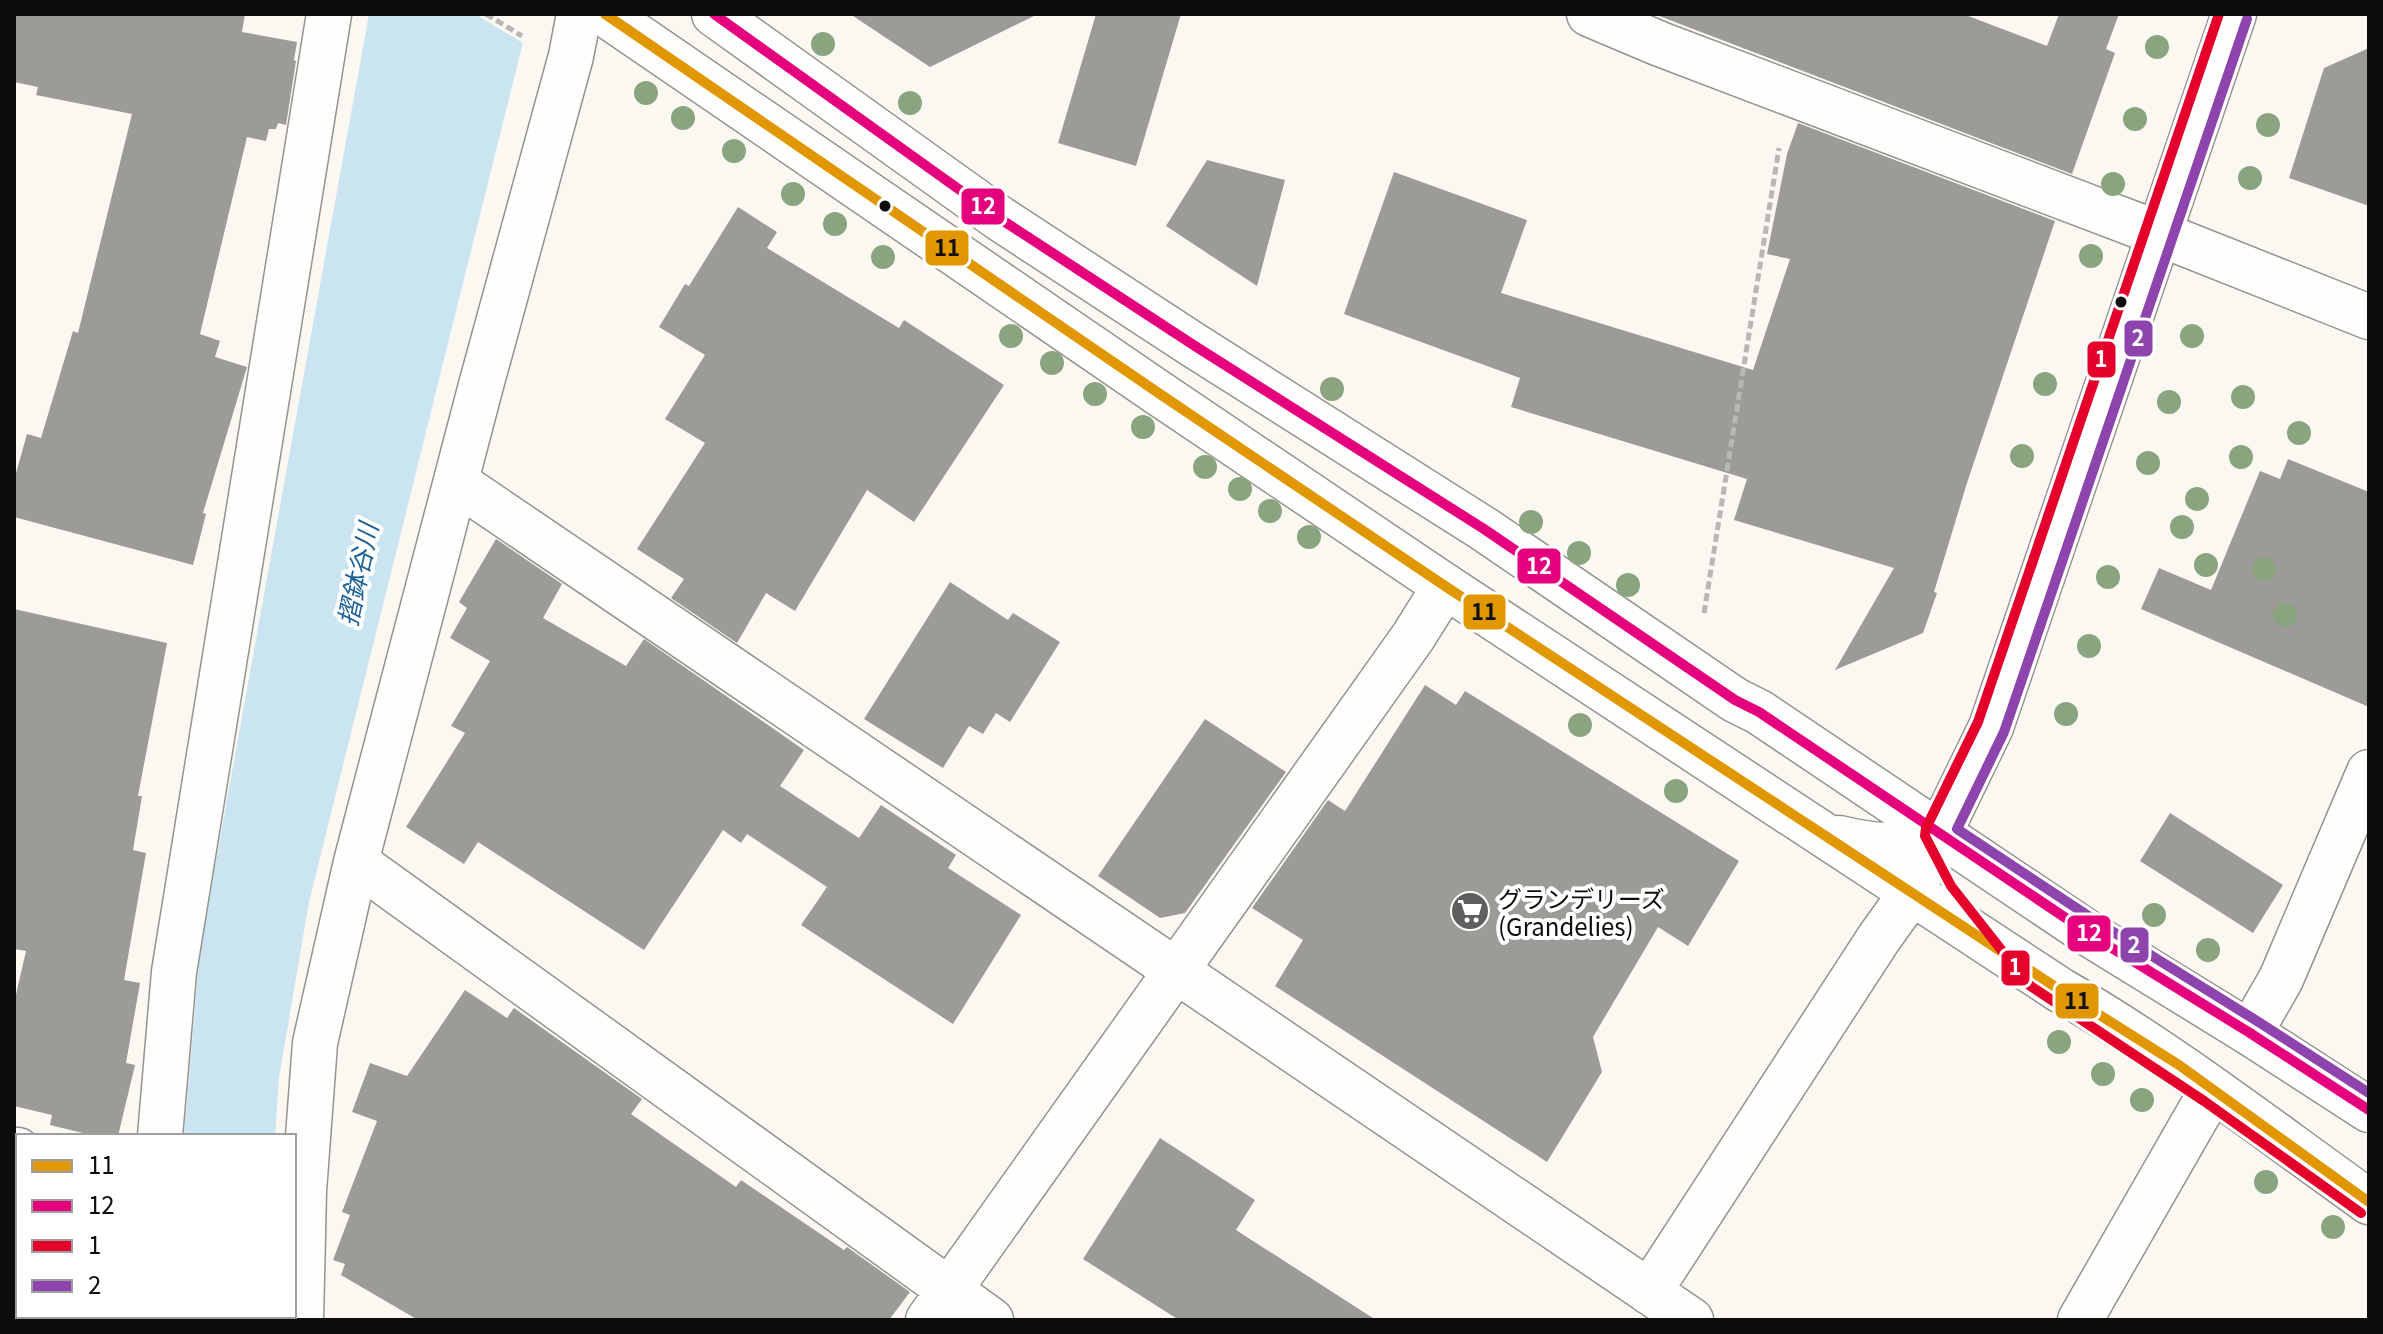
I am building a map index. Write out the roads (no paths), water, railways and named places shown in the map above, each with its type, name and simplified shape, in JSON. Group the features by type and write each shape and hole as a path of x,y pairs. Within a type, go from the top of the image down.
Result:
{"street":[{"path":"160,1134 174,972 329,14"},
{"path":"301,1320 304,1191 315,1043 356,862 571,56 579,14"},
{"path":"605,14 1445,586 2094,1010 2369,1202"},
{"path":"714,14 999,218 1484,529 1735,700 1759,712 2094,937 2369,1110"},
{"path":"1589,14 2369,317"},
{"path":"1649,1292 1912,892 1991,727 2234,14"},
{"path":"456,482 1691,1320"},
{"path":"939,1305 1405,648 1445,586"},
{"path":"2250,1033 2281,979 2369,772"},
{"path":"1825,835 1874,846 1903,845 1939,834"},
{"path":"1939,834 1963,878 2038,975"},
{"path":"356,862 939,1305 991,1320"},
{"path":"2080,1320 2212,1090"}],"water":[{"name":"摺鉢谷川","path":"369,14 530,14 309,902 279,1078 275,1134 184,1134 200,949"}],"place":[{"name":"グランデリーズ (Grandelies)","path":"1470,911"}]}
